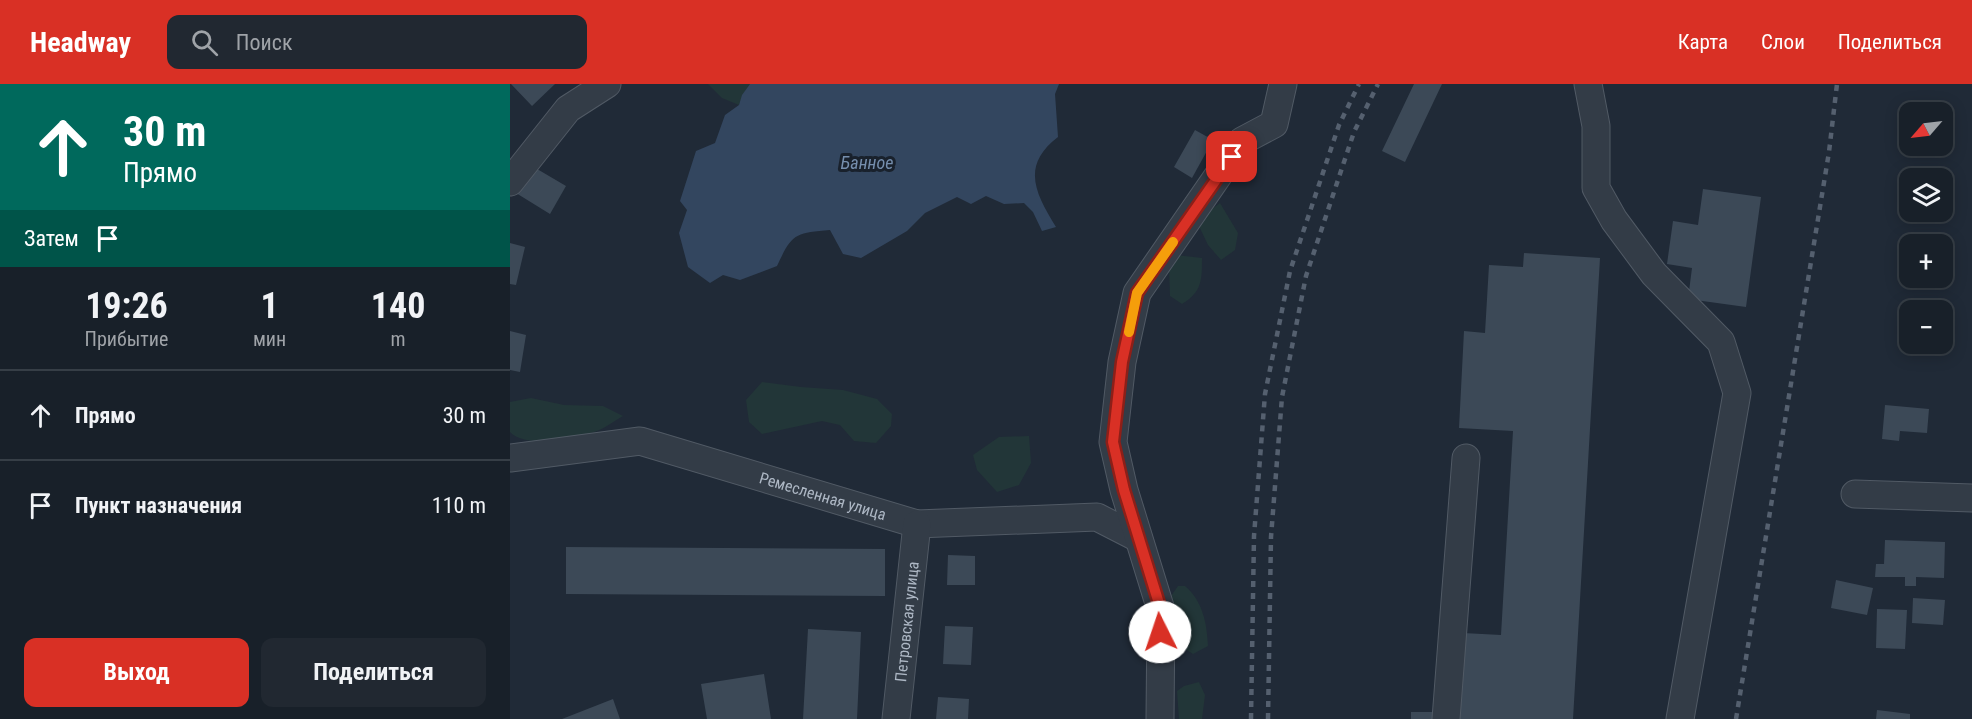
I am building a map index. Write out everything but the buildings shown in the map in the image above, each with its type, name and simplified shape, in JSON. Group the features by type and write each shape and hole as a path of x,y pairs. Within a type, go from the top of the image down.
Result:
{"street":[{"path":"510,182 568,109 608,84"},
{"path":"1160,719 1161,610 1124,490 1113,442 1122,362 1137,293 1242,141 1274,124 1283,84"},
{"path":"1588,84 1596,126 1596,188 1614,220 1654,274 1721,342 1737,393 1680,719"},
{"name":"Ремесленная улица","path":"510,458 640,441 916,524 1097,517 1138,538"},
{"path":"1446,719 1466,458"},
{"path":"1855,494 1972,498"},
{"name":"Петровская улица","path":"896,719 916,524"}],"green space":[{"path":"708,84 750,84 739,105 722,98"},
{"path":"1220,203 1238,233 1235,250 1221,260 1208,245 1198,224"},
{"path":"1176,255 1202,258 1200,285 1194,295 1182,304 1170,296 1169,267"},
{"path":"762,382 843,390 877,399 892,414 891,426 876,443 854,441 840,425 822,421 762,434 749,422 746,400"},
{"path":"531,398 564,405 603,406 623,416 585,435 563,440 527,440 510,432 510,402"},
{"path":"1029,436 1031,463 1019,485 997,492 977,470 973,455 999,437"},
{"path":"1178,586 1185,586 1196,599 1207,629 1208,646 1193,654 1167,641 1169,599"},
{"path":"1199,682 1205,695 1202,719 1179,719 1177,691 1184,686"}],"water":[{"name":"Банное","path":"750,84 1059,84 1055,94 1058,137 1046,148 1035,170 1038,192 1056,227 1042,231 1033,212 1024,203 1004,204 986,196 971,204 957,197 925,213 907,231 861,258 843,254 830,230 809,232 791,241 777,266 740,280 723,275 710,283 688,267 679,233 687,210 680,201 696,151 715,143 725,115 739,105 742,95"}],"railway":[{"path":"1251,719 1254,536 1265,394 1290,271 1339,125 1359,84"},
{"path":"1268,719 1271,537 1282,397 1306,276 1354,132 1378,84"},
{"path":"1736,719 1829,152 1837,84"}],"slow traffic":[{"path":"1129,332 1137,293 1173,242"}],"route":[{"path":"1160,632 1161,610 1124,490 1113,442 1122,362 1137,293 1232,157"}]}
